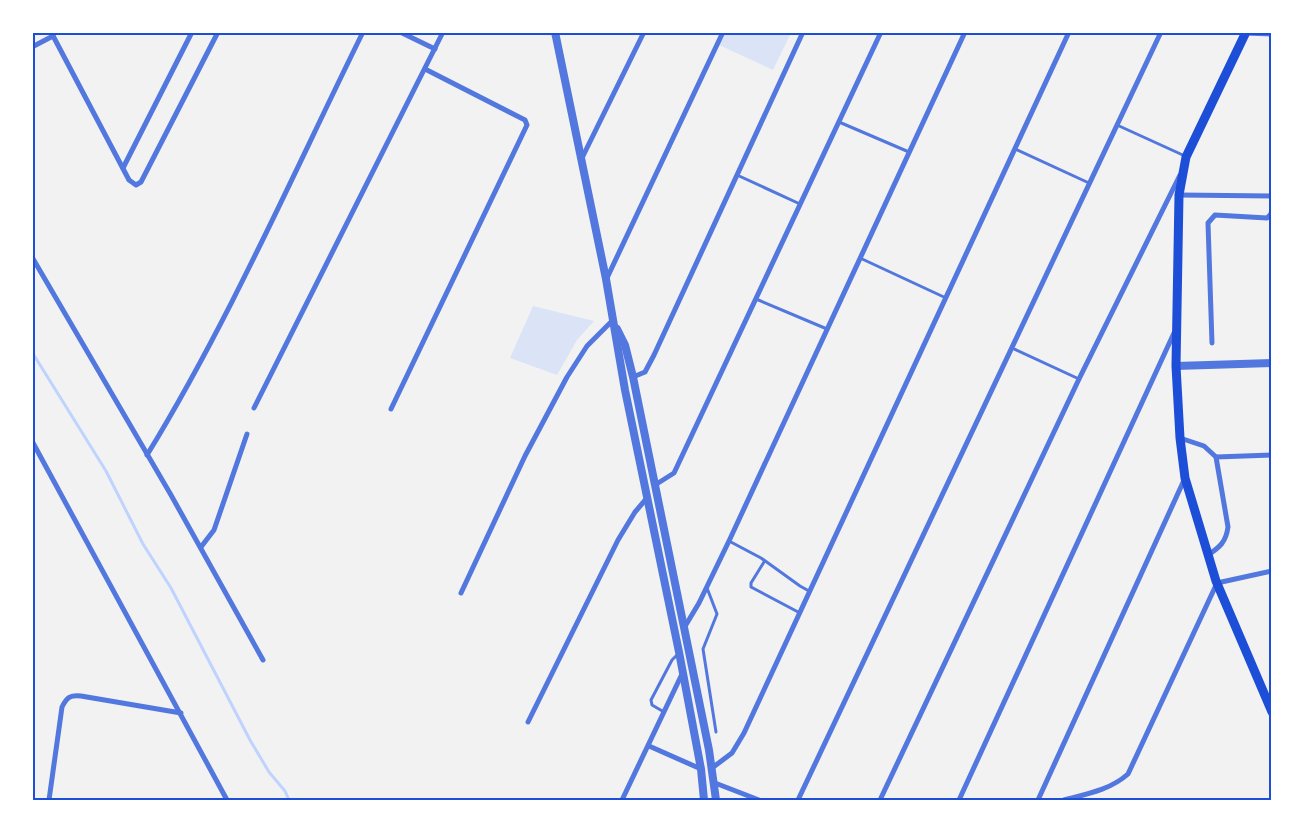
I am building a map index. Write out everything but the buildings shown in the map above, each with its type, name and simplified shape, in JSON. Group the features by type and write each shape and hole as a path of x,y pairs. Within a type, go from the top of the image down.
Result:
{"main road":[{"path":"1245,33 1186,157 1182,170 1179,195 1176,366 1180,438 1185,478 1207,556 1217,583 1272,712"}],"street":[{"path":"123,168 192,32"},
{"path":"32,47 52,34 129,180 136,185 141,182 218,32"},
{"path":"147,455 212,338 363,32"},
{"path":"400,32 435,48"},
{"path":"254,408 443,32"},
{"path":"561,32 556,37 606,279 679,652 701,769 704,800"},
{"path":"581,160 644,32"},
{"path":"606,279 723,32"},
{"path":"633,377 644,372 803,32"},
{"path":"655,485 674,473 881,32"},
{"path":"684,628 707,588 965,32"},
{"path":"712,768 728,757 741,739 1069,32"},
{"path":"798,800 1161,32"},
{"path":"1245,33 1272,34"},
{"path":"391,409 526,130 525,120 425,69"},
{"path":"880,800 1079,379 1182,170"},
{"path":"1179,195 1272,196"},
{"path":"1212,343 1208,224 1214,215 1267,218 1271,214 1272,208"},
{"path":"32,257 201,547 263,660"},
{"path":"613,320 625,345 633,377 715,783 716,800"},
{"path":"461,593 525,456 567,377 587,346 613,320"},
{"path":"959,800 1176,328"},
{"path":"1176,366 1272,363"},
{"path":"201,547 214,530 247,434"},
{"path":"1180,438 1204,446 1216,457 1228,528 1221,546 1207,556"},
{"path":"32,441 227,800"},
{"path":"1216,457 1272,456"},
{"path":"1038,800 1185,478"},
{"path":"528,722 618,540 635,512 648,497"},
{"path":"1064,800 1107,788 1128,774 1217,583 1272,571"},
{"path":"622,800 666,713 682,674"},
{"path":"49,800 62,706 66,699 72,695 181,713"},
{"path":"649,746 701,769"},
{"path":"715,783 759,800"}],"lane":[{"path":"840,122 909,152"},
{"path":"1117,125 1186,157"},
{"path":"1015,149 1090,183"},
{"path":"736,174 800,204"},
{"path":"859,258 946,298"},
{"path":"756,299 828,329"},
{"path":"1012,348 1079,379"},
{"path":"729,541 761,558 764,562 810,591"},
{"path":"764,562 751,583 751,587 800,613"},
{"path":"707,588 717,614 703,650 716,732"},
{"path":"666,713 652,705 651,700 672,660 679,652"}],"shaded area":[{"path":"725,33 791,33 773,70 719,45"},
{"path":"533,306 594,321 577,340 557,375 510,358"}],"waterway":[{"path":"32,352 106,471 143,544 171,588 250,740 269,772 285,791 289,800"}]}
